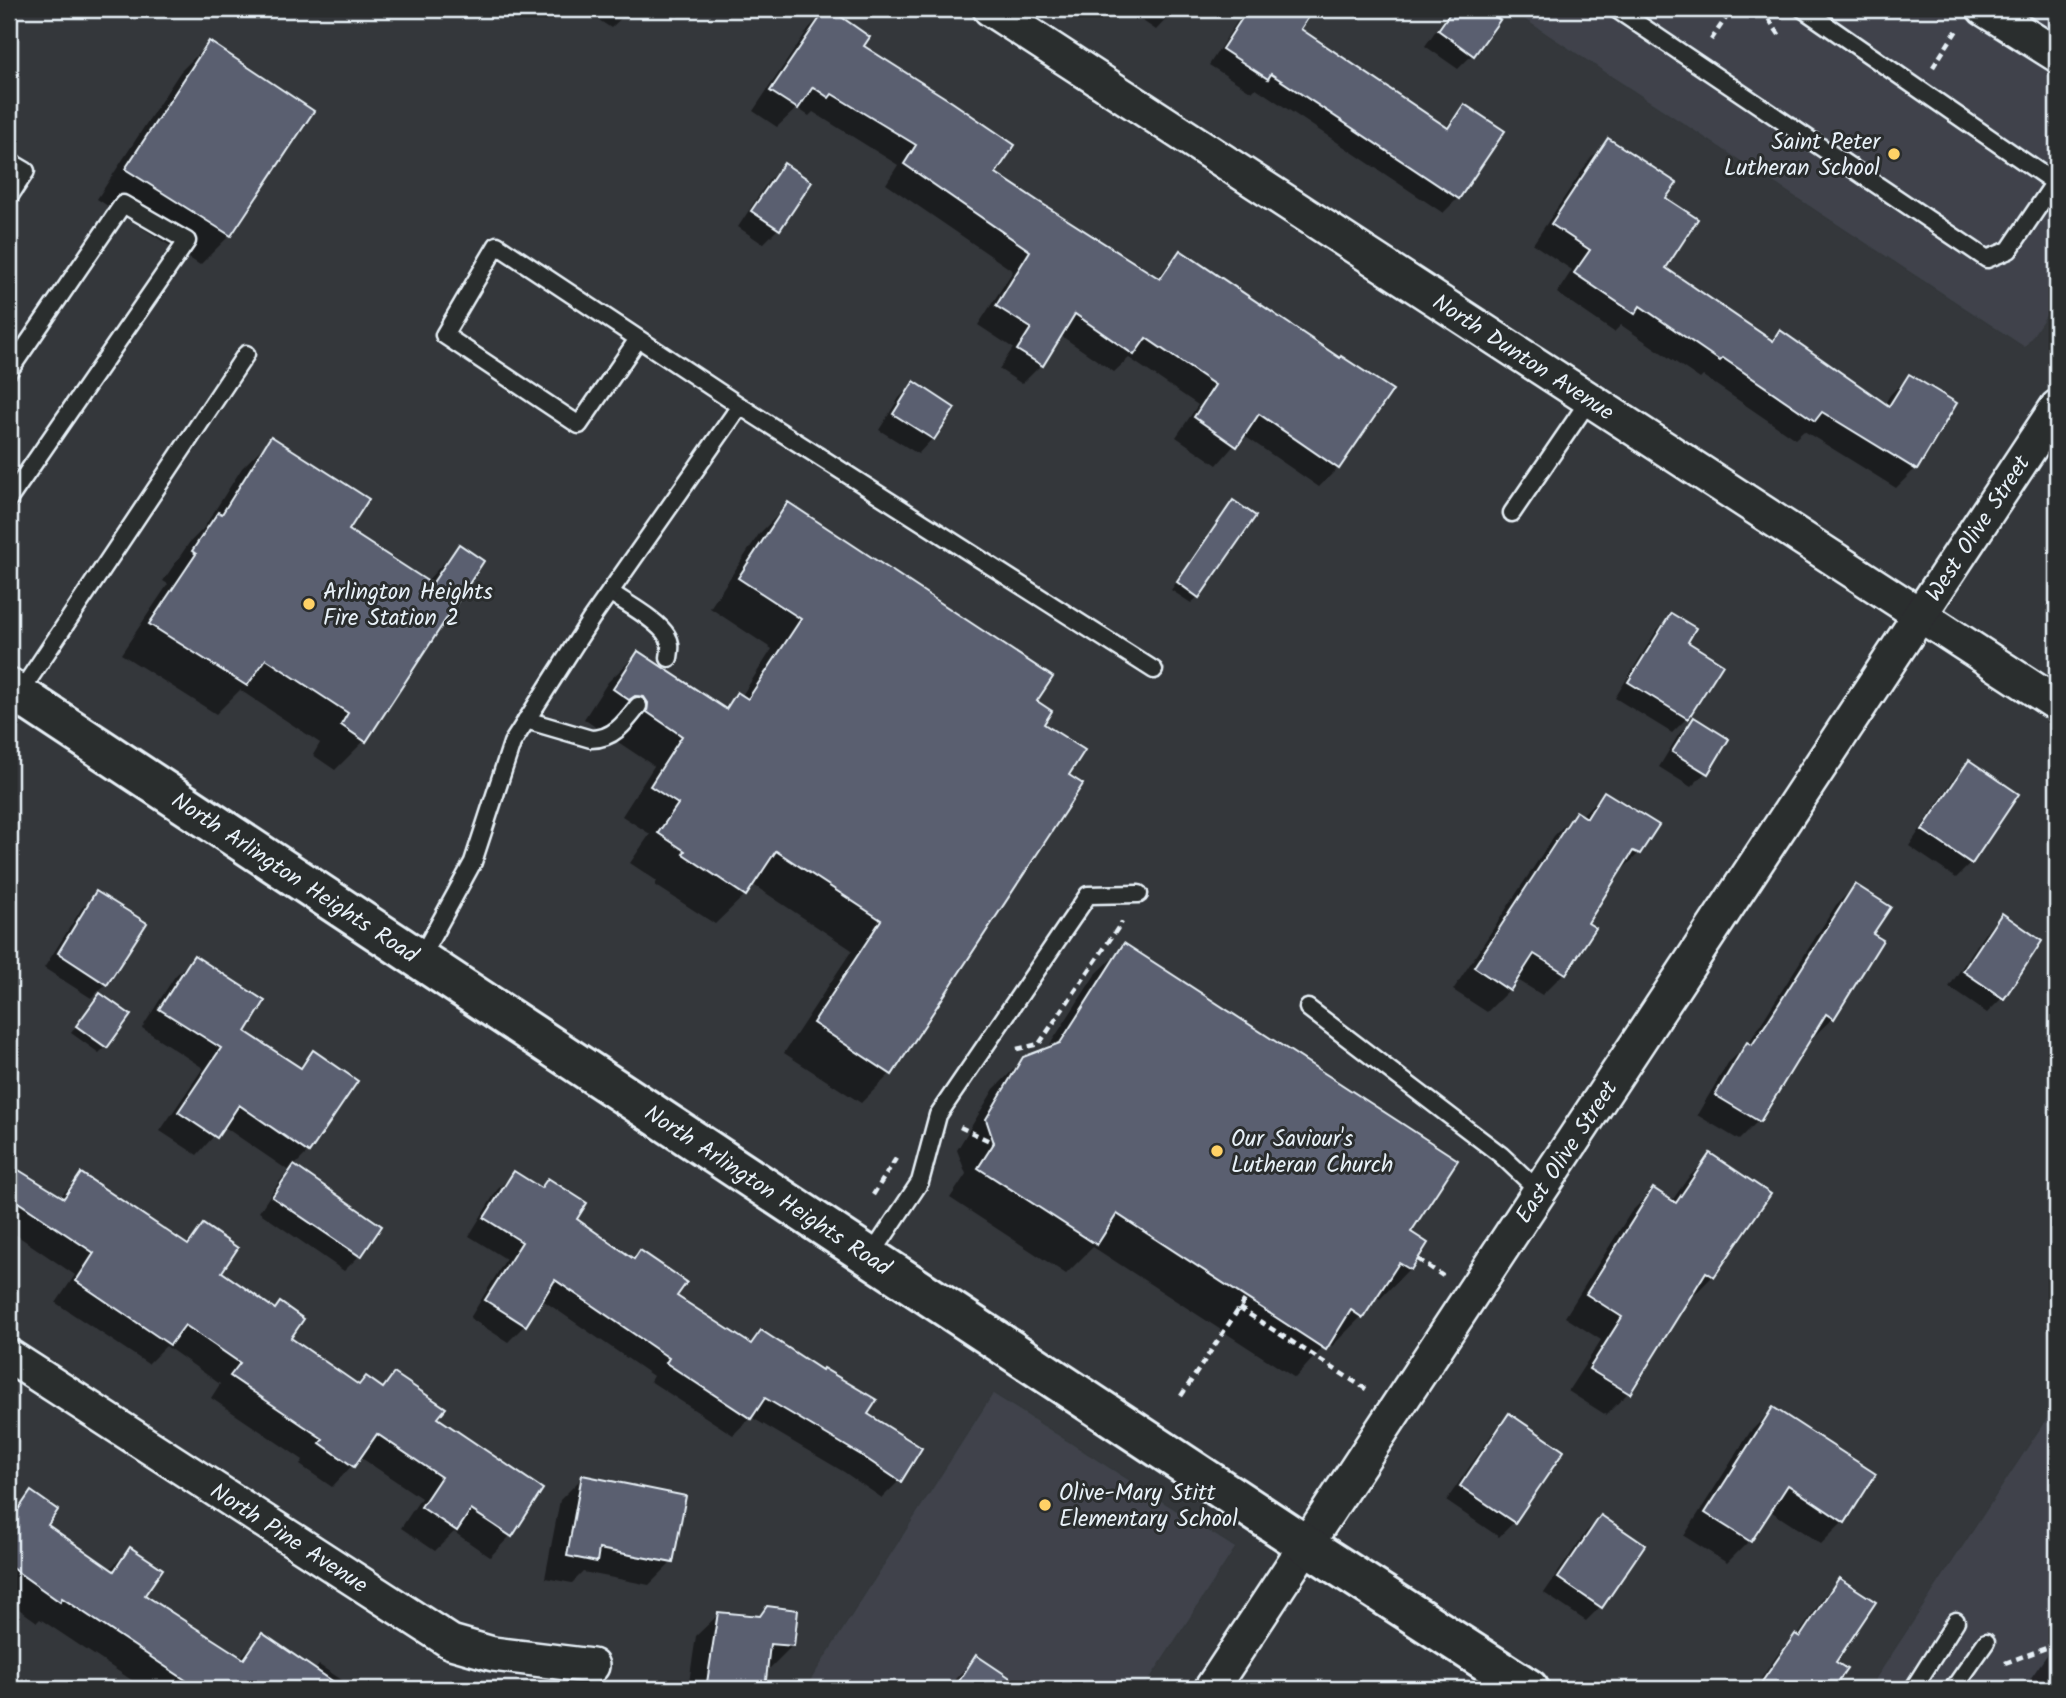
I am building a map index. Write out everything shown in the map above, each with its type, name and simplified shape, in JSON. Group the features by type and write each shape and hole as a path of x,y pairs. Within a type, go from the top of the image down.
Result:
{"main road":[{"name":"North Arlington Heights Road","path":"14,691 1306,1545 1529,1689"}],"street":[{"name":"North Dunton Avenue","path":"990,9 2057,704"},
{"path":"1972,17 2057,55"},
{"name":"West Olive Street","path":"1922,615 2057,407"},
{"name":"East Olive Street","path":"1211,1689 1922,615"},
{"name":"North Pine Avenue","path":"9,1356 451,1642 493,1654 592,1666"}],"lane":[{"path":"1616,9 1987,259 2009,250 2056,181 1802,9"},
{"path":"9,161 26,171 9,197"},
{"path":"9,371 123,204 187,242 9,499"},
{"path":"639,339 579,425 444,335 497,244 740,406 1154,670"},
{"path":"14,691 246,354"},
{"path":"1512,513 1590,399"},
{"path":"420,959 474,862 512,743 610,592 740,406"},
{"path":"610,592 657,625 667,636 671,647 669,658"},
{"path":"526,720 591,739 601,739 614,733 638,706"},
{"path":"870,1257 920,1182 938,1115 1088,895 1139,894"},
{"path":"1308,1008 1501,1156 1540,1192"},
{"path":"1913,1689 1956,1621"},
{"path":"1953,1689 1986,1642"}],"path":[{"path":"1696,62 1732,9"},
{"path":"1762,9 1782,39"},
{"path":"1919,89 1972,17"},
{"path":"938,1115 994,1143"},
{"path":"1418,1259 1427,1266"},
{"path":"1181,1396 1246,1298"},
{"path":"1239,1308 1396,1409"},
{"path":"1999,1665 2057,1644"}],"shaded area":[{"name":"Saint Peter Lutheran School","path":"1509,9 2057,9 2057,299 2025,347"},
{"name":"Olive-Mary Stitt Elementary School","path":"993,1394 1235,1548 1143,1689 805,1689"},
{"path":"2057,1403 2057,1689 1869,1689"}],"building":[{"path":"826,9 830,9 870,37 864,46 1015,145 996,173 1160,279 1180,250 1340,358 1341,356 1393,390 1339,469 1259,414 1237,447 1194,417 1215,385 1146,338 1134,355 1075,314 1043,366 1017,350 1031,328 996,306 1030,251 904,164 916,145 832,94 829,98 813,87 798,109 770,91"},
{"path":"1248,9 1314,9 1301,29 1448,128 1464,104 1505,131 1459,199 1271,74 1268,79 1222,49"},
{"path":"1453,9 1485,9 1500,20 1474,56 1438,30"},
{"path":"209,41 314,111 231,236 125,169"},
{"path":"1608,138 1677,183 1666,198 1698,219 1666,268 1773,341 1780,330 1889,406 1909,374 1957,403 1917,470 1822,412 1815,421 1723,358 1720,361 1640,306 1635,314 1574,273 1590,250 1551,224"},
{"path":"784,163 812,182 780,230 751,211"},
{"path":"914,381 955,408 934,440 893,414"},
{"name":"Arlington Heights Fire Station 2","path":"271,436 369,499 349,530 432,584 459,544 484,561 366,742 341,725 348,713 266,659 247,686 149,624 196,554 192,551 218,512 222,514"},
{"path":"1233,500 1256,516 1199,598 1177,582"},
{"path":"788,502 1053,677 1037,701 1052,711 1044,724 1085,750 1069,775 1083,784 892,1075 813,1023 881,920 776,851 746,896 683,854 685,851 658,833 678,804 650,786 682,736 647,712 648,703 644,697 635,696 629,700 613,689 638,651 726,709 737,692 748,699 801,619 738,578"},
{"path":"1671,613 1696,628 1688,642 1723,664 1688,719 1628,682"},
{"path":"1694,717 1729,739 1708,774 1672,752"},
{"path":"1969,760 2019,794 1972,864 1922,830"},
{"path":"1604,791 1659,825 1640,854 1633,851 1588,923 1596,928 1566,974 1534,954 1510,991 1474,967 1576,811 1587,818"},
{"path":"1855,884 1891,907 1873,934 1883,940 1834,1019 1826,1014 1760,1122 1715,1095 1747,1042 1752,1045 1768,1021"},
{"path":"96,891 147,923 107,985 58,953"},
{"path":"2002,913 2042,941 2004,999 1963,971"},
{"name":"Our Saviour's Lutheran Church","path":"1124,943 1458,1160 1411,1232 1428,1243 1411,1270 1399,1263 1363,1318 1351,1310 1326,1350 1117,1214 1097,1245 978,1168 994,1143 986,1119 1023,1057 1060,1043"},
{"path":"194,955 265,1001 246,1032 301,1068 313,1050 358,1081 309,1153 239,1105 217,1138 178,1112 221,1048 159,1009"},
{"path":"100,993 131,1015 107,1048 76,1026"},
{"path":"1710,1153 1771,1194 1714,1277 1706,1272 1630,1394 1589,1369 1622,1317 1586,1294 1653,1188 1676,1203"},
{"path":"9,1164 64,1198 81,1173 188,1245 203,1224 238,1248 222,1272 275,1309 280,1302 304,1319 291,1338 359,1385 366,1376 383,1388 394,1373 446,1408 438,1418 543,1489 512,1537 471,1510 457,1531 421,1507 441,1477 377,1434 354,1467 320,1443 323,1439 230,1376 240,1363 185,1325 170,1345 76,1281 94,1253 9,1196"},
{"path":"294,1165 382,1226 361,1257 272,1197"},
{"path":"514,1171 541,1188 548,1178 587,1203 577,1219 634,1259 640,1250 687,1282 677,1296 751,1344 761,1330 822,1370 823,1368 877,1400 868,1414 922,1448 901,1482 765,1398 751,1419 666,1363 669,1358 555,1280 526,1326 485,1300 522,1242 484,1218"},
{"path":"1773,1407 1876,1474 1845,1523 1788,1485 1751,1542 1705,1513"},
{"path":"1509,1413 1564,1451 1515,1523 1460,1486"},
{"path":"582,1475 686,1496 673,1563 599,1549 597,1562 567,1556"},
{"path":"31,1491 58,1510 48,1525 114,1571 130,1547 163,1569 145,1595 244,1659 262,1633 344,1689 199,1689 62,1598 60,1602 9,1566 9,1523"},
{"path":"1601,1515 1645,1545 1602,1608 1558,1578"},
{"path":"1839,1578 1876,1602 1836,1662 1847,1669 1833,1689 1757,1689 1795,1634 1800,1637"},
{"path":"767,1606 798,1610 794,1646 770,1644 765,1689 706,1689 718,1612 760,1616"},
{"path":"976,1655 1027,1689 954,1689"}],"place":[{"name":"Saint Peter Lutheran School","path":"1894,154"},
{"name":"Arlington Heights Fire Station 2","path":"309,604"},
{"name":"Our Saviour's Lutheran Church","path":"1217,1151"},
{"name":"Olive-Mary Stitt Elementary School","path":"1045,1505"}]}
